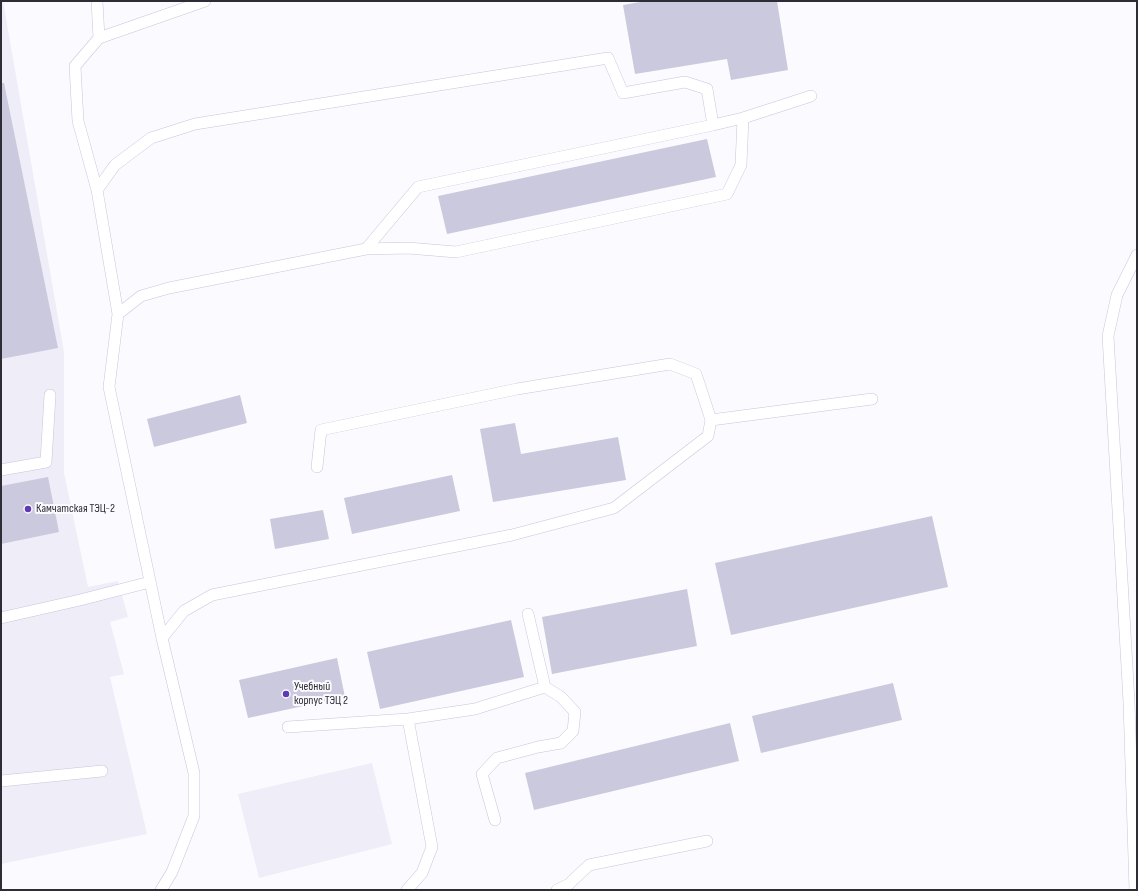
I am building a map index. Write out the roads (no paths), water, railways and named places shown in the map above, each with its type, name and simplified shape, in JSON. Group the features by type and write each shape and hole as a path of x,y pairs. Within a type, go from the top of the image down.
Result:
{"lane":[{"path":"97,1 99,38"},
{"path":"161,890 172,872 194,816 194,773 162,638 109,387 118,314 97,190 78,121 75,66 99,38 205,1"},
{"path":"97,190 115,165 152,138 195,124 608,58 623,93 686,82 707,89 713,125"},
{"path":"366,249 418,187 713,125 743,118 811,96"},
{"path":"118,314 141,296 169,288 366,249 408,248 456,252 727,194 741,165 743,118"},
{"path":"1135,890 1129,702 1108,336 1117,295 1137,255"},
{"path":"162,638 184,611 212,595 512,534 614,508 708,436 711,420 696,374 670,364 517,389 321,430 317,467"},
{"path":"1,470 46,462 50,395"},
{"path":"711,420 872,399"},
{"path":"1,618 150,582"},
{"path":"495,820 482,774 497,758 538,747 561,743 573,731 575,712 561,697 545,687 528,614"},
{"path":"288,727 408,719 475,709 545,687"},
{"path":"407,890 422,873 432,847 408,719"},
{"path":"1,781 102,771"},
{"path":"557,890 569,884 590,865 707,841"}],"place":[{"name":"Камчатская ТЭЦ-2","path":"28,509"},
{"name":"Учебный корпус ТЭЦ 2","path":"286,694"}]}
